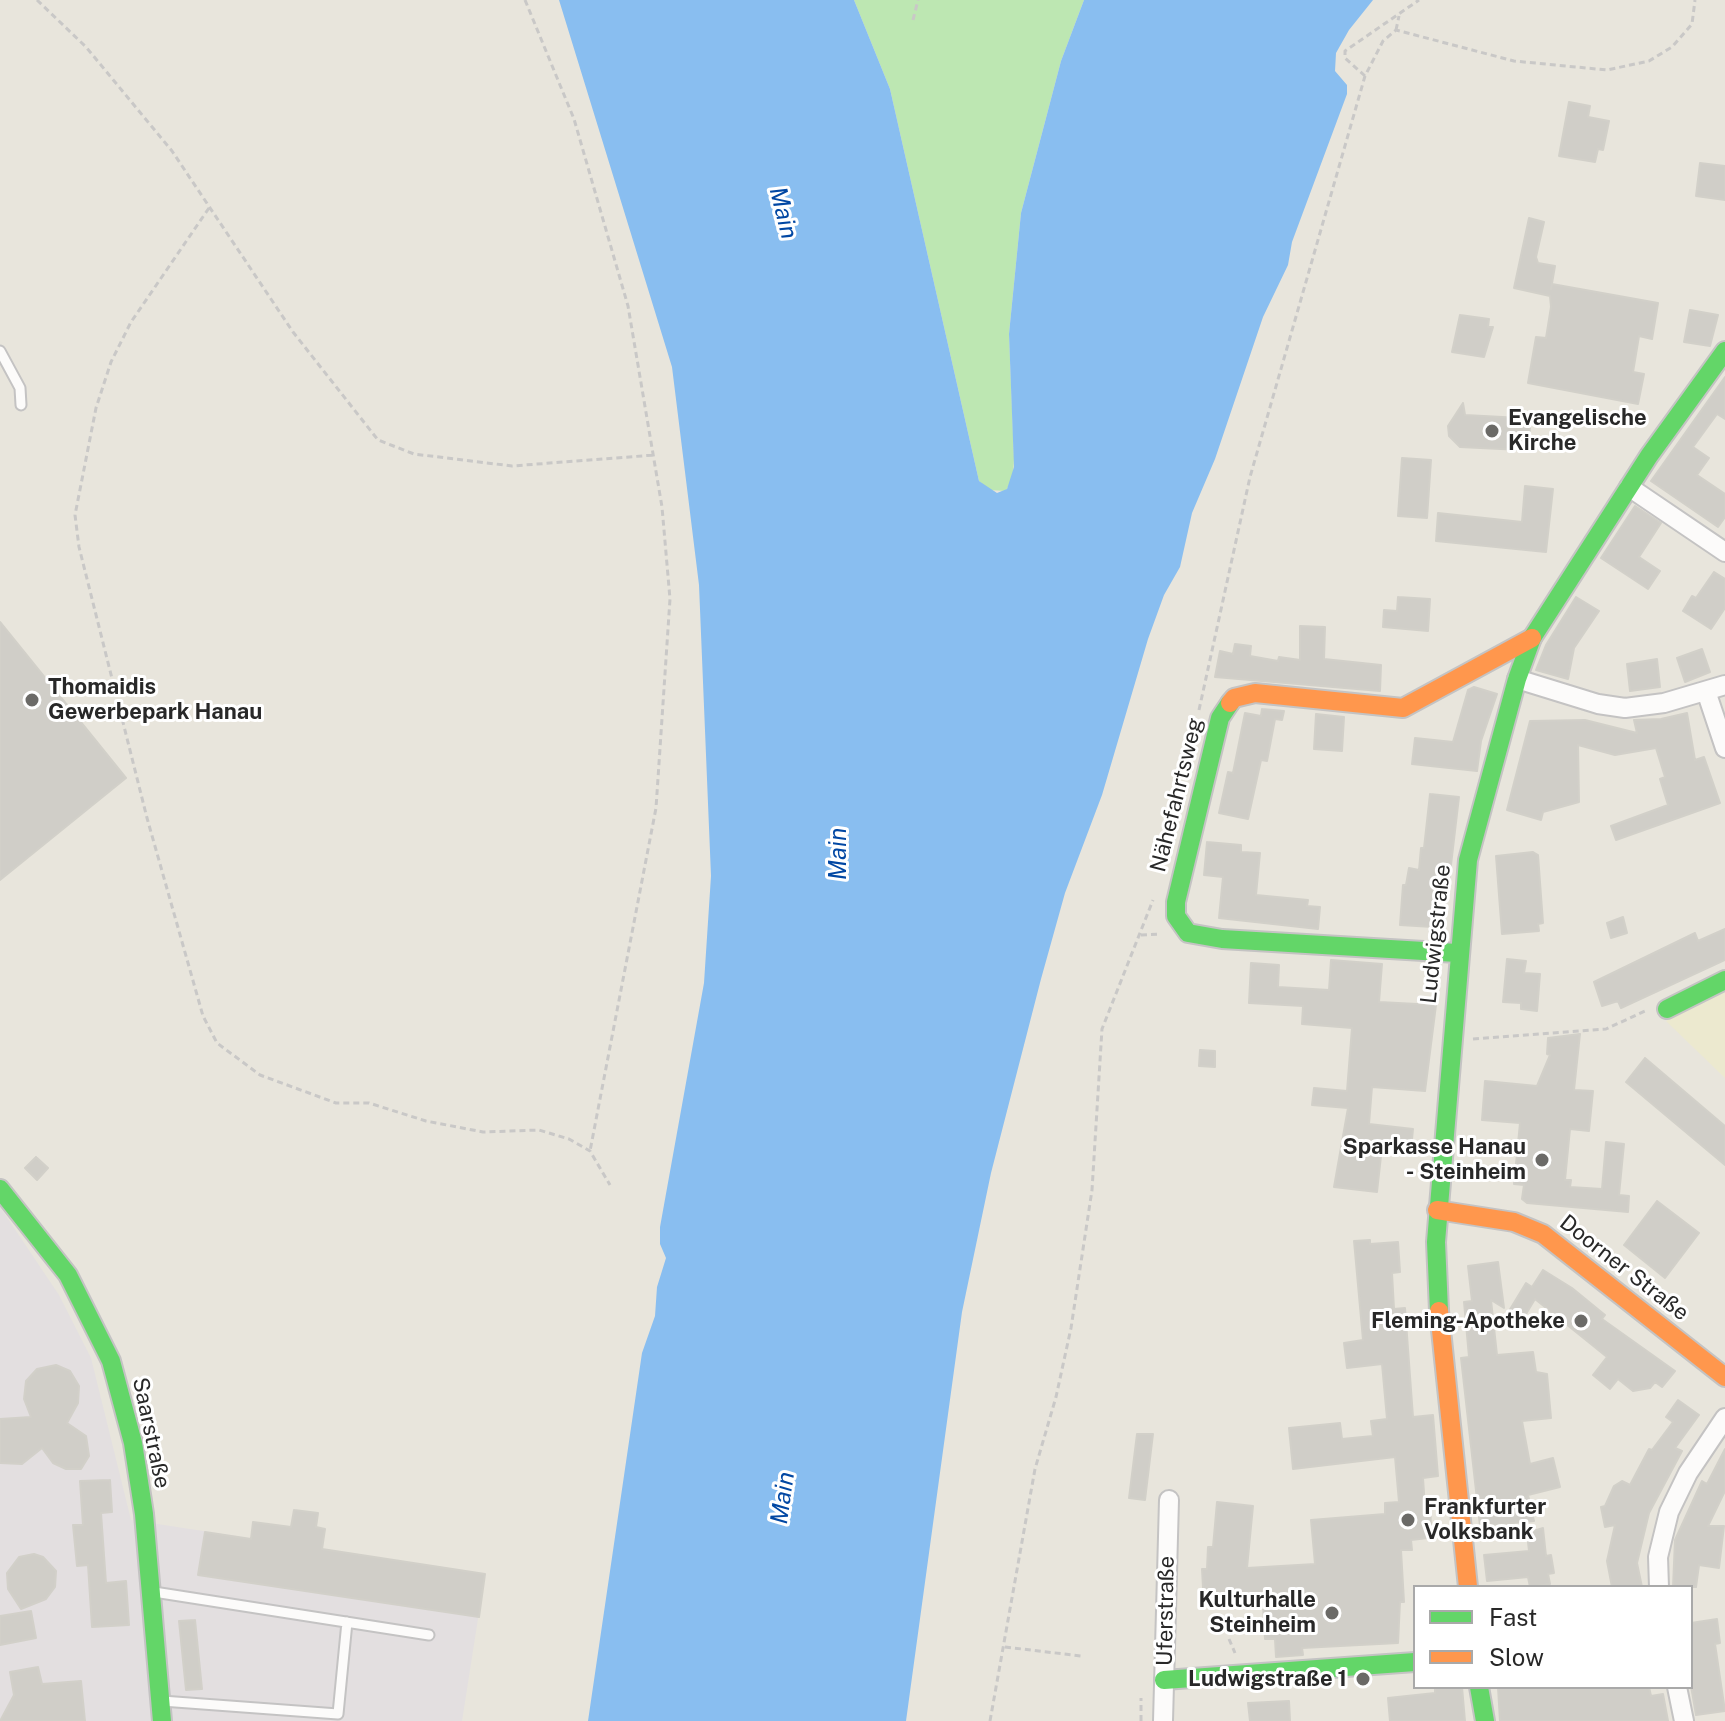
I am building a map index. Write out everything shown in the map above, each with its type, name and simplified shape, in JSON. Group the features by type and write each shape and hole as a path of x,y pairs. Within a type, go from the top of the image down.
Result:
{"street":[{"name":"Ludwigstraße","path":"1468,1585 1439,1315 1437,1210 1457,953 1468,860 1517,679 1532,638 1629,487 1725,351"},
{"path":"1629,487 1725,552"},
{"name":"Nähefahrtsweg","path":"1457,953 1222,939 1188,933 1176,916 1176,902 1193,820 1220,718 1228,703 1240,695 1255,693 1403,708 1532,638"},
{"path":"1517,679 1616,707 1653,705 1725,685"},
{"path":"1706,691 1725,748"},
{"path":"1667,1009 1725,980"},
{"name":"Saarstraße","path":"0,1189 68,1275 111,1361 133,1443 151,1592 162,1721"},
{"name":"Doorner Straße","path":"1437,1210 1514,1222 1543,1234 1725,1377"},
{"path":"1659,1585 1660,1542 1669,1512 1688,1473 1725,1418"},
{"name":"Uferstraße","path":"1163,1721 1169,1500"},
{"path":"1164,1680 1413,1662"},
{"path":"1479,1689 1485,1721"},
{"path":"1677,1689 1684,1721"}],"lane":[{"path":"0,351 20,388 21,405"},
{"path":"151,1592 429,1635"},
{"path":"160,1701 338,1714 347,1622"}],"path":[{"path":"37,0 86,47 172,151 293,332 378,440 414,454 512,466 654,455"},
{"path":"525,0 574,119 620,278 654,455 670,599 656,808 590,1151"},
{"path":"913,20 918,0"},
{"path":"1365,76 1345,58 1345,51 1419,0"},
{"path":"1396,30 1514,61 1607,70 1649,61 1672,47 1692,24 1695,0"},
{"path":"1196,721 1250,477 1365,76 1383,41 1396,30 1399,16"},
{"path":"209,208 131,322 111,362 81,473 75,515 79,547 147,818 203,1016 217,1043 260,1075 336,1103 369,1103 426,1121 483,1132 539,1130 569,1139 590,1151 610,1185"},
{"path":"990,1721 1035,1469 1056,1397 1071,1328 1092,1190 1102,1029 1156,891"},
{"path":"1450,1040 1606,1029 1656,1005 1667,1009"},
{"path":"1229,1639 1234,1653"},
{"path":"1005,1647 1081,1656"},
{"path":"1141,1698 1141,1721"}],"shaded area":[{"path":"1725,992 1725,1078 1666,1021"},
{"path":"0,1207 59,1295 91,1358 131,1520 485,1574 462,1721 0,1721"}],"green space":[{"path":"854,0 1084,0 1061,61 1021,213 1009,334 1014,459 1013,476 1006,491 989,490 979,481 890,89"}],"water":[{"name":"Main","path":"559,0 854,0 890,89 979,481 997,493 1007,489 1014,467 1009,334 1021,213 1061,61 1084,0 1373,0 1349,30 1336,53 1335,71 1347,85 1347,94 1292,242 1288,265 1263,317 1215,459 1192,513 1180,567 1164,595 1148,639 1102,795 1065,893 1041,979 991,1173 962,1312 906,1721 588,1721 642,1353 655,1316 657,1287 666,1258 660,1244 660,1227 704,983 711,876 699,585 672,367"}],"building":[{"path":"1569,102 1590,106 1588,117 1609,121 1603,150 1598,149 1595,162 1559,156"},
{"path":"1700,163 1725,166 1725,200 1696,196"},
{"path":"1529,218 1544,222 1536,257 1538,263 1555,266 1551,289 1552,284 1658,303 1652,339 1639,336 1633,372 1644,374 1638,404 1528,383 1536,337 1546,338 1551,307 1550,296 1514,288"},
{"path":"1690,310 1718,315 1710,346 1684,342"},
{"path":"1460,315 1489,319 1488,327 1493,327 1484,357 1452,352"},
{"path":"1725,377 1725,419 1717,414 1693,447 1709,458 1697,475 1725,494 1725,517 1718,527 1651,481"},
{"name":"Evangelische Kirche","path":"1463,403 1465,415 1521,418 1521,424 1530,427 1529,446 1521,450 1460,447 1449,436 1448,426"},
{"path":"1402,458 1431,460 1427,518 1398,516"},
{"path":"1525,486 1553,489 1546,552 1436,541 1438,513 1522,522"},
{"path":"1635,506 1661,523 1639,557 1660,571 1648,589 1601,558"},
{"path":"1714,572 1725,579 1725,608 1711,629 1683,611"},
{"path":"1398,597 1430,599 1428,631 1383,627 1384,610 1397,611"},
{"path":"1576,597 1599,611 1574,648 1568,679 1536,670 1546,645"},
{"name":"Thomaidis Gewerbepark Hanau","path":"0,622 126,778 0,880"},
{"path":"1300,626 1325,627 1324,659 1381,665 1380,691 1215,677 1220,651 1233,654 1235,644 1251,646 1250,656 1278,661 1279,657 1300,660"},
{"path":"1702,649 1710,672 1685,682 1677,658"},
{"path":"1657,659 1660,687 1630,691 1627,664"},
{"path":"1474,687 1497,694 1481,741 1477,771 1412,764 1415,738 1453,742 1468,690"},
{"path":"1262,709 1284,711 1282,720 1275,719 1267,761 1261,760 1248,819 1219,813 1228,772 1233,773 1245,713 1261,716"},
{"path":"1687,713 1695,760 1704,757 1720,803 1616,840 1611,826 1668,805 1660,779 1665,777 1656,748 1615,755 1578,745 1579,802 1543,812 1541,820 1507,810 1530,721 1585,720 1637,733 1634,720 1661,719"},
{"path":"1316,714 1344,717 1342,751 1314,749"},
{"path":"1430,794 1459,797 1449,882 1437,880 1433,927 1400,925 1403,885 1406,885 1409,868 1419,870"},
{"path":"1207,842 1241,845 1241,852 1260,853 1256,895 1308,900 1307,906 1320,907 1318,929 1219,918 1223,877 1204,875"},
{"path":"1533,852 1538,855 1543,923 1538,924 1539,931 1502,934 1496,856"},
{"path":"1623,917 1627,933 1611,938 1607,923"},
{"path":"1725,929 1725,960 1621,1008 1618,1001 1602,1006 1594,982 1695,933 1698,941"},
{"path":"1507,959 1526,961 1524,973 1540,974 1537,1011 1521,1009 1521,1003 1503,1002"},
{"path":"1331,960 1382,964 1379,1002 1436,1005 1425,1091 1372,1087 1369,1124 1413,1129 1411,1150 1382,1147 1377,1192 1334,1187 1348,1108 1312,1105 1314,1088 1347,1091 1352,1028 1302,1024 1303,1006 1249,1003 1251,963 1279,965 1278,987 1329,990"},
{"path":"1580,1034 1574,1090 1593,1091 1589,1131 1570,1129 1565,1180 1571,1180 1570,1187 1602,1189 1606,1142 1624,1144 1619,1195 1629,1196 1628,1212 1527,1203 1522,1199 1524,1185 1514,1184 1520,1123 1482,1120 1485,1081 1537,1086 1550,1055 1547,1054 1548,1038"},
{"path":"1200,1050 1215,1051 1215,1067 1199,1066"},
{"path":"1645,1058 1725,1126 1725,1165 1626,1082"},
{"path":"36,1157 48,1168 37,1180 25,1168"},
{"path":"1657,1201 1699,1233 1665,1278 1624,1245"},
{"path":"1370,1240 1370,1244 1398,1242 1400,1272 1392,1273 1394,1309 1405,1308 1413,1417 1433,1415 1438,1476 1423,1478 1425,1508 1430,1507 1431,1525 1427,1526 1428,1538 1411,1540 1412,1550 1401,1550 1404,1602 1400,1602 1398,1643 1302,1648 1303,1655 1276,1657 1275,1639 1265,1639 1263,1605 1204,1606 1202,1569 1207,1569 1208,1547 1213,1547 1217,1502 1253,1506 1247,1568 1315,1564 1311,1520 1385,1514 1385,1503 1399,1502 1395,1457 1293,1469 1289,1428 1340,1423 1342,1439 1373,1436 1371,1421 1387,1419 1382,1364 1347,1368 1344,1343 1363,1340 1354,1241"},
{"path":"1498,1262 1504,1308 1491,1300 1497,1355 1533,1352 1536,1372 1547,1374 1551,1418 1522,1421 1530,1464 1553,1458 1560,1487 1528,1495 1534,1521 1480,1526 1461,1358 1469,1357 1464,1302 1472,1301 1468,1266"},
{"path":"1543,1270 1572,1288 1605,1315 1602,1319 1675,1371 1662,1387 1655,1382 1650,1388 1633,1391 1618,1379 1610,1389 1593,1375 1607,1357 1535,1299 1523,1319 1509,1311 1526,1283 1532,1287"},
{"path":"56,1365 70,1371 79,1386 78,1403 67,1423 86,1436 89,1456 81,1469 66,1469 53,1463 42,1448 22,1464 0,1463 0,1419 31,1417 24,1399 26,1381 37,1369"},
{"path":"1678,1400 1699,1415 1675,1448 1682,1451 1649,1513 1637,1563 1642,1585 1612,1585 1607,1561 1615,1525 1605,1527 1601,1507 1605,1506 1614,1486 1622,1481 1630,1485 1649,1449 1652,1450 1673,1422 1666,1417"},
{"path":"1137,1434 1153,1434 1145,1500 1129,1498"},
{"path":"1725,1449 1725,1491 1708,1526 1724,1526 1719,1568 1699,1565 1696,1587 1673,1585 1675,1540 1702,1481 1707,1484"},
{"path":"110,1480 112,1512 101,1513 106,1583 126,1581 129,1625 92,1627 88,1565 77,1566 73,1525 83,1525 80,1481"},
{"path":"294,1510 318,1513 316,1527 325,1529 322,1549 485,1574 479,1617 198,1575 205,1532 251,1539 253,1522 291,1527"},
{"path":"1543,1528 1546,1556 1551,1555 1554,1573 1548,1574 1550,1584 1530,1585 1528,1577 1487,1581 1484,1555 1529,1551 1527,1533"},
{"path":"34,1554 43,1557 56,1571 55,1587 46,1599 21,1609 8,1589 7,1573 19,1557"},
{"path":"31,1611 36,1638 0,1645 0,1616"},
{"path":"1717,1619 1720,1643 1715,1644 1725,1711 1696,1715 1692,1689 1693,1623"},
{"path":"195,1620 202,1689 186,1690 179,1621"},
{"path":"38,1667 42,1684 81,1681 85,1721 0,1721 14,1695 10,1672"},
{"path":"1435,1689 1462,1689 1465,1721 1390,1721 1388,1698 1435,1693"},
{"path":"1498,1689 1649,1689 1651,1696 1663,1694 1668,1721 1500,1721"},
{"path":"1289,1701 1290,1721 1250,1721 1248,1703"}],"traffic: fast":[{"path":"1439,1311 1436,1242 1468,860 1517,679 1532,638 1649,456 1725,351"},
{"path":"1230,703 1220,718 1176,902 1176,916 1188,933 1222,939 1457,953"},
{"path":"1667,1009 1725,980"},
{"path":"0,1189 68,1275 111,1361 133,1443 144,1514 162,1721"},
{"path":"1164,1680 1413,1662"},
{"path":"1479,1689 1485,1721"}],"traffic: slow":[{"path":"1230,703 1234,698 1255,693 1403,708 1532,638"},
{"path":"1437,1210 1514,1222 1543,1234 1725,1377"},
{"path":"1439,1311 1468,1585"}],"place":[{"name":"Evangelische Kirche","path":"1492,431"},
{"name":"Thomaidis Gewerbepark Hanau","path":"32,700"},
{"name":"Sparkasse Hanau - Steinheim","path":"1542,1160"},
{"name":"Fleming-Apotheke","path":"1581,1321"},
{"name":"Frankfurter Volksbank","path":"1408,1520"},
{"name":"Kulturhalle Steinheim","path":"1332,1613"},
{"name":"Ludwigstraße 1","path":"1363,1679"}]}
